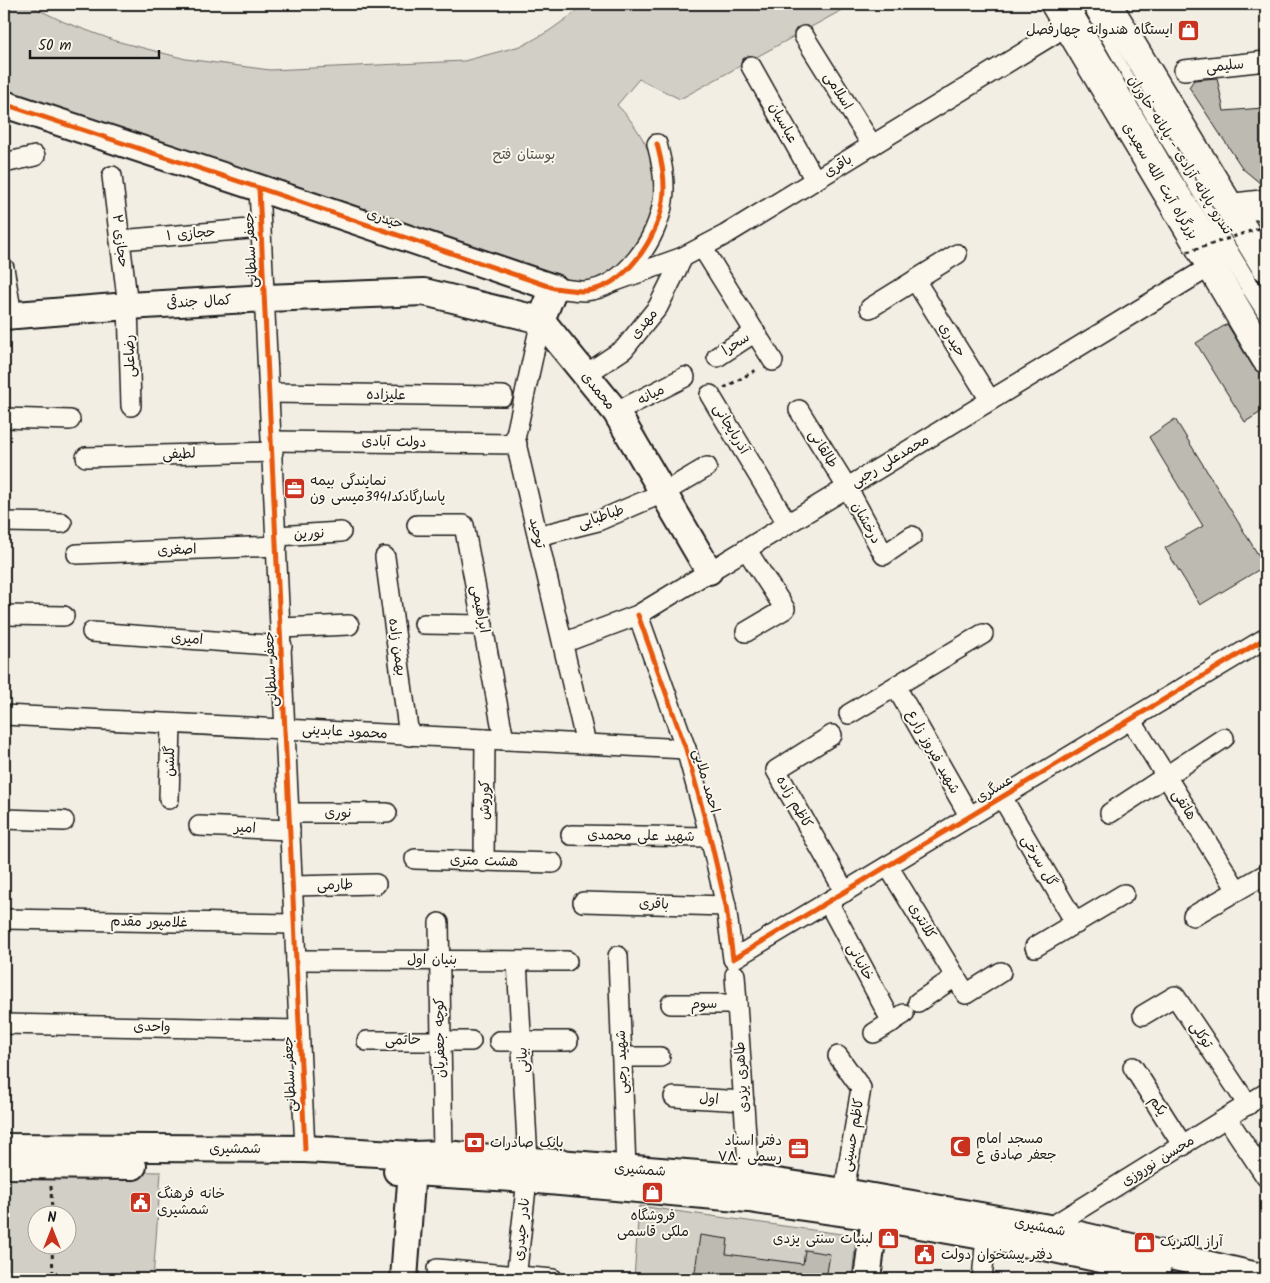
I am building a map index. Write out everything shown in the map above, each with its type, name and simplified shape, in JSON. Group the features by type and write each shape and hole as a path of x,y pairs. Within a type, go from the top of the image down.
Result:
{"main road":[{"name":"بزرگراه آیت الله سعیدی","path":"1055,4 1266,359"},
{"path":"1107,4 1266,267"},
{"name":"حیدری","path":"4,104 554,288"},
{"path":"1232,208 1266,204"},
{"path":"541,320 554,288"},
{"name":"کمال جندقی","path":"8,315 266,298 424,292 541,320"},
{"name":"محمدی","path":"541,320 616,412 709,572"},
{"name":"شمشیری","path":"4,1147 443,1163 749,1189 876,1207 1252,1277"},
{"name":"شمشیری","path":"4,1165 51,1166 305,1158"},
{"path":"404,1279 413,1163"},
{"path":"868,1279 876,1207"},
{"name":"شمشیری","path":"1047,1238 1195,1279"}],"street":[{"name":"باقری","path":"613,282 683,257 725,235 1054,34"},
{"name":"اسلامی","path":"804,36 872,145"},
{"name":"سلیمی","path":"1184,70 1266,61"},
{"name":"عباسیان","path":"750,66 815,180"},
{"name":"حیدری","path":"554,288 586,291 613,282 635,262 656,230 663,201 664,173 658,144"},
{"path":"4,163 35,156"},
{"name":"حجازی ۲","path":"112,176 128,306"},
{"name":"جعفر سلطانی","path":"259,188 266,298 305,1158"},
{"name":"حجازی ۱","path":"120,240 261,228"},
{"path":"702,247 773,361"},
{"path":"870,308 957,254"},
{"name":"مهدی","path":"585,375 624,349 658,307 683,257"},
{"name":"محمدعلی رجبی","path":"563,643 638,614 1211,266"},
{"path":"4,268 8,315"},
{"name":"حیدری","path":"915,280 990,400"},
{"name":"رضاعلی","path":"128,306 131,406"},
{"name":"توحید","path":"541,320 515,440 586,744"},
{"name":"سحرا","path":"716,356 755,332"},
{"name":"میانه","path":"616,412 685,377"},
{"name":"علیزاده","path":"270,393 503,396"},
{"name":"آذربایجانی","path":"710,395 788,523"},
{"name":"طالقانی","path":"799,410 847,487"},
{"path":"4,418 70,420"},
{"name":"دولت آبادی","path":"272,446 516,444"},
{"name":"لطیفی","path":"86,457 272,446"},
{"name":"طباطبایی","path":"538,536 598,521 663,492 708,467"},
{"name":"درخشان","path":"847,487 884,555 912,536"},
{"path":"4,522 62,523"},
{"name":"ابراهیمی","path":"417,525 464,525 504,740"},
{"name":"نورین","path":"277,541 341,532"},
{"name":"اصغری","path":"77,554 277,541"},
{"path":"746,549 785,609 746,632"},
{"name":"بهمن زاده","path":"385,558 409,736"},
{"name":"احمد ملایی","path":"638,614 686,749 710,837 726,906 734,967"},
{"path":"4,615 64,616"},
{"path":"424,624 483,625"},
{"name":"امیری","path":"92,632 281,637 349,625"},
{"path":"849,714 983,634"},
{"name":"عسگری","path":"734,967 828,902 1266,638"},
{"name":"شهید فیروز زارع","path":"896,687 970,817"},
{"name":"محمود عابدینی","path":"4,715 686,749"},
{"name":"هاتفی","path":"1130,720 1237,890"},
{"name":"گلشن","path":"169,799 171,724"},
{"name":"کاظم زاده","path":"832,735 776,770 845,892"},
{"path":"1110,813 1224,738"},
{"name":"کوروش","path":"484,862 485,739"},
{"name":"گل سرخی","path":"1002,798 1076,924"},
{"name":"نوری","path":"290,822 388,813"},
{"path":"4,818 64,822"},
{"name":"امیر","path":"199,826 290,822"},
{"name":"شهید علی محمدی","path":"571,835 710,837"},
{"name":"هشت متری","path":"415,859 553,863"},
{"name":"کلانتری","path":"888,866 966,994 1001,972"},
{"path":"1193,916 1266,874"},
{"name":"طارمی","path":"293,886 376,884"},
{"path":"1035,947 1124,894"},
{"name":"باقری","path":"583,902 726,906"},
{"name":"خانبانی","path":"828,902 898,1018 874,1033"},
{"name":"غلامپور مقدم","path":"4,919 294,924"},
{"name":"کوچه جعفریان","path":"439,923 443,1163"},
{"name":"شهید رجبی","path":"618,956 626,1179"},
{"name":"بنیان اول","path":"296,960 439,959 567,961"},
{"name":"بیانی","path":"518,960 528,1170"},
{"name":"طاهری یزدی","path":"734,967 749,1189"},
{"path":"918,1002 955,977"},
{"name":"توکلی","path":"1143,1015 1175,996 1248,1105"},
{"name":"سوم","path":"670,1004 737,1004"},
{"name":"واحدی","path":"4,1024 299,1030"},
{"name":"حاتمی","path":"367,1041 471,1041"},
{"path":"499,1041 568,1041"},
{"name":"کاظم حسینی","path":"838,1056 862,1088 842,1202"},
{"path":"622,1058 660,1057"},
{"name":"یکم","path":"1133,1067 1183,1146"},
{"name":"محسن نوروزی","path":"1047,1238 1183,1146 1266,1093"},
{"name":"اول","path":"674,1096 744,1101"},
{"path":"1227,1118 1266,1177"},
{"name":"نادر حیدری","path":"516,1278 528,1170"},
{"path":"982,1279 987,1227"},
{"path":"438,1269 516,1278 553,1279"}],"lane":[{"name":"تندرو پایانه آزادی - پایانه خاوران","path":"1073,4 1165,161 1266,319"},
{"path":"1087,4 1152,118 1266,305"}],"path":[{"path":"1187,252 1266,226"},
{"path":"51,1166 52,1206"},
{"path":"52,1256 53,1279"}],"green space":[{"name":"بوستان فتح","path":"4,4 27,4 64,22 116,41 186,59 270,70 464,61 524,45 549,31 587,4 853,4 680,99 639,79 617,105 643,139 655,169 657,188 653,210 639,244 627,260 608,274 582,281 556,277 40,103 4,89"},
{"path":"4,1169 161,1172 153,1279 4,1279"},
{"path":"639,1206 856,1236 852,1279 634,1279"}],"building":[{"path":"1217,78 1224,111 1263,108 1266,138 1266,188 1243,169 1189,87 1194,80"},
{"path":"1227,324 1253,367 1266,376 1266,409 1245,422 1196,343"},
{"path":"1175,419 1265,566 1200,605 1165,548 1203,526 1149,437"},
{"path":"700,1235 728,1239 726,1254 803,1264 805,1250 830,1254 826,1279 694,1279"}],"cycle path":[{"path":"4,104 554,288 581,291 600,288 613,281 626,271 647,245 660,215 663,201 664,180 657,144"},
{"path":"259,188 305,1149"},
{"path":"638,615 686,749 710,837 726,906 733,959 1266,638"}],"place":[{"name":"ایستگاه هندوانه چهارفصل","path":"1189,30"},
{"name":"نمایندگی بیمه پاسارگادکد3941میسی ون","path":"294,489"},
{"name":"بانک صادرات","path":"474,1143"},
{"name":"مسجد امام جعفر صادق ع","path":"960,1147"},
{"name":"دفتر اسناد رسمی ۷۸۰","path":"798,1149"},
{"name":"فروشگاه ملکی قاسمی","path":"653,1193"},
{"name":"خانه فرهنگ شمشیری","path":"141,1202"},
{"name":"لبنیات سنتی یزدی","path":"889,1239"},
{"name":"آراز الکتریک","path":"1144,1242"},
{"name":"دفتر پیشخوان دولت","path":"925,1255"}]}
